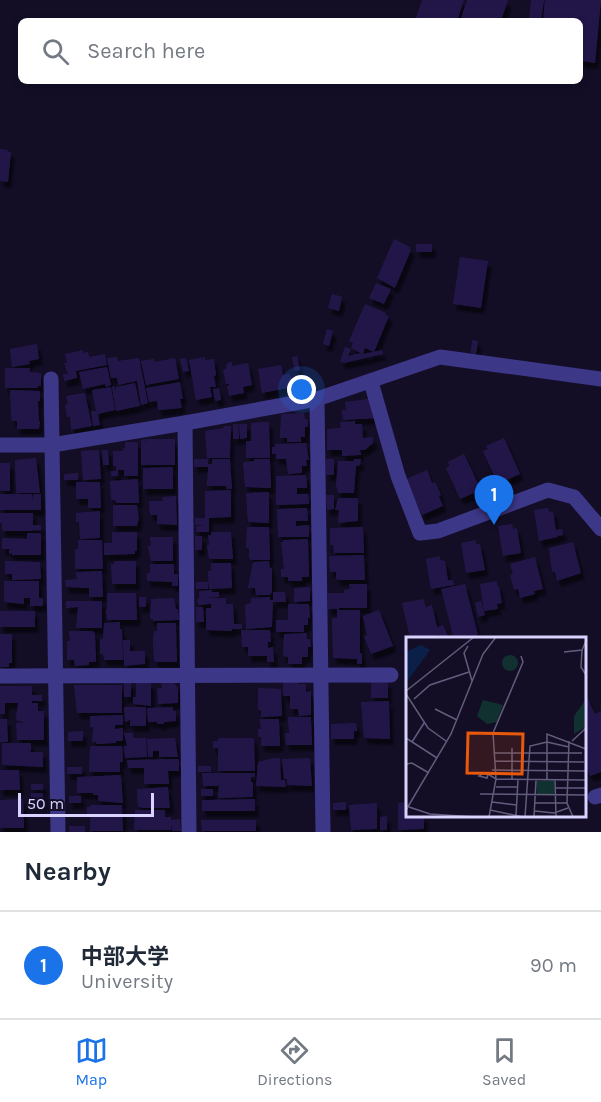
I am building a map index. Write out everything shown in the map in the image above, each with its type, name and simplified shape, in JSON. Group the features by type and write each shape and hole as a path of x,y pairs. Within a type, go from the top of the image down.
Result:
{"street":[{"path":"0,445 52,445 317,399 440,357 601,379"},
{"path":"51,379 58,832"},
{"path":"371,382 398,476 420,533 438,531 548,490 574,497 601,529"},
{"path":"317,399 323,832"},
{"path":"185,423 189,832"},
{"path":"0,676 391,675"}],"building":[{"path":"422,0 464,0 458,18 416,18"},
{"path":"467,0 508,0 502,18 461,18"},
{"path":"531,0 544,0 541,18 529,18"},
{"path":"545,0 601,0 595,63 583,61 583,18 543,18"},
{"path":"0,149 11,152 8,182 0,181"},
{"path":"394,239 410,247 411,250 395,288 377,278"},
{"path":"416,244 432,244 432,252 416,252"},
{"path":"460,257 488,261 481,308 453,304"},
{"path":"376,283 391,289 384,304 369,298"},
{"path":"332,294 342,297 339,311 328,308"},
{"path":"365,304 389,316 374,352 382,350 383,354 344,363 340,361 345,347 351,349 348,356 361,353 351,348 353,343 349,341","holes":["365,348 374,352 363,354"]},
{"path":"327,329 333,331 329,346 323,344"},
{"path":"472,340 478,341 476,354 471,353"},
{"path":"37,344 39,359 29,361 30,364 12,367 10,349"},
{"path":"83,350 83,353 88,352 89,357 105,354 107,365 76,371 77,378 64,381 63,374 68,374 64,363 67,363 65,354"},
{"path":"297,356 300,370 295,371 292,357"},
{"path":"117,357 118,361 139,358 148,403 141,405 137,381 118,385 117,378 111,378 107,358"},
{"path":"205,357 205,360 214,359 216,387 210,387 212,397 196,400 189,360"},
{"path":"175,358 179,379 146,385 141,361 154,359 155,362"},
{"path":"186,358 189,371 183,372 180,359"},
{"path":"232,362 232,366 248,363 252,385 243,387 244,393 229,396 227,386 229,384 226,384 223,370 226,369 227,363"},
{"path":"281,365 283,375 290,374 293,387 262,393 258,369"},
{"path":"107,367 111,385 106,387 105,384 83,389 79,372"},
{"path":"5,368 30,368 30,372 41,373 41,386 38,388 5,388"},
{"path":"180,382 182,408 158,410 157,401 149,402 146,388"},
{"path":"135,383 140,406 116,411 112,387 114,386 115,392 116,387"},
{"path":"111,387 115,410 98,414 100,425 93,426 91,411 96,411 92,390"},
{"path":"219,388 221,400 215,401 213,389"},
{"path":"10,390 40,391 39,429 17,429 17,421 12,421"},
{"path":"85,393 92,426 71,430 70,417 67,417 65,405 68,404 66,396"},
{"path":"376,398 378,418 343,420 342,410 346,410 345,402"},
{"path":"304,413 305,419 308,419 308,427 305,427 305,437 301,437 301,442 287,442 287,438 280,438 281,414"},
{"path":"355,421 355,424 362,424 363,438 373,437 373,443 365,450 360,450 361,455 342,456 342,450 327,450 327,429 341,428 340,422"},
{"path":"269,422 270,458 246,458 246,441 251,441 251,423"},
{"path":"233,424 238,424 239,439 233,439"},
{"path":"239,424 247,424 247,438 240,439"},
{"path":"224,426 231,426 230,458 207,458 205,431 224,428"},
{"path":"504,438 520,474 498,484 483,451 488,449 486,446"},
{"path":"145,439 146,445 146,439 175,439 175,465 141,465 141,440"},
{"path":"125,442 138,442 138,476 124,476 124,470 118,470 118,476 111,476 111,471 116,471 116,466 113,466 113,451 123,451"},
{"path":"306,443 309,460 306,460 307,466 302,466 302,473 288,474 286,459 276,459 276,454 272,454 272,447 275,447 275,444"},
{"path":"99,450 101,479 83,480 81,451"},
{"path":"102,450 108,450 109,465 103,465"},
{"path":"464,454 481,490 460,499 446,468 450,466 448,462"},
{"path":"36,458 40,493 16,493 15,460"},
{"path":"194,459 208,459 208,464 212,464 212,459 230,459 232,489 226,489 226,486 207,486 208,467 194,467"},
{"path":"254,459 270,459 271,488 245,487 243,462 254,461"},
{"path":"326,459 334,459 334,475 326,475"},
{"path":"354,459 361,459 360,465 356,466 354,493 338,493 336,485 338,461 354,461"},
{"path":"0,463 10,463 10,491 0,491"},
{"path":"173,467 173,489 143,489 143,468"},
{"path":"427,470 432,483 435,482 441,495 439,496 443,506 422,515 406,479"},
{"path":"78,473 78,480 64,480 64,474"},
{"path":"306,475 307,488 297,488 297,494 308,494 309,504 276,505 276,476"},
{"path":"138,479 139,503 116,503 115,500 111,500 110,481"},
{"path":"76,482 100,482 101,508 88,508 88,499 76,499"},
{"path":"231,490 231,517 209,518 209,532 196,532 196,526 207,526 195,525 195,518 205,518 205,491"},
{"path":"269,492 269,523 248,522 246,493"},
{"path":"0,494 32,494 32,501 33,494 41,494 41,510 0,510"},
{"path":"326,495 334,495 334,509 327,510"},
{"path":"176,496 177,525 157,524 157,515 150,515 149,501 163,501 162,497"},
{"path":"338,498 358,498 358,521 338,523 339,510 335,510"},
{"path":"113,505 137,505 139,518 137,526 113,526"},
{"path":"307,508 308,521 296,521 296,526 309,525 309,537 278,537 277,509"},
{"path":"548,508 549,512 553,511 556,530 562,529 563,535 539,541 534,510"},
{"path":"100,511 100,538 80,539 76,513"},
{"path":"0,513 33,513 33,525 41,525 41,530 4,531 0,523"},
{"path":"512,524 513,529 517,528 521,553 503,556 498,526"},
{"path":"247,527 269,527 270,560 251,560 249,558 249,549 246,547"},
{"path":"363,527 364,553 334,553 333,545 330,545 330,528"},
{"path":"112,532 137,532 135,554 104,555 104,543 112,543"},
{"path":"211,532 231,532 233,559 209,559 207,545 209,545 208,535 211,535"},
{"path":"27,533 41,533 41,555 12,555 12,553 9,554 11,549 2,549 2,538 27,539"},
{"path":"195,536 202,536 202,550 195,550"},
{"path":"150,537 173,537 173,561 151,561 148,546 151,546"},
{"path":"308,539 309,577 302,577 302,581 288,581 288,577 281,577 281,569 284,569 281,542"},
{"path":"78,540 102,540 103,569 75,569 75,549 78,549"},
{"path":"476,540 476,544 480,544 485,570 466,573 461,543"},
{"path":"573,542 581,573 557,581 555,572 552,572 549,548"},
{"path":"364,555 365,580 339,580 336,579 336,572 330,572 329,556"},
{"path":"440,556 440,560 445,561 448,580 453,580 454,585 431,589 426,559"},
{"path":"535,557 543,589 520,598 518,589 514,590 510,564"},
{"path":"5,561 40,562 41,579 12,580 12,574 5,574"},
{"path":"114,561 136,561 136,584 112,584 111,564 114,564"},
{"path":"269,561 270,568 272,568 272,592 270,595 256,595 255,588 248,588 253,562"},
{"path":"211,563 231,563 232,588 209,589 208,571 211,571"},
{"path":"150,564 174,564 174,574 178,574 178,586 172,586 172,582 147,581"},
{"path":"102,571 103,597 89,597 89,588 66,587 65,580 78,579 76,572"},
{"path":"4,581 39,581 39,598 43,598 43,606 30,606 30,598 24,598 24,604 4,602"},
{"path":"497,581 502,603 497,604 498,609 484,611 480,584"},
{"path":"196,582 208,582 208,589 196,589"},
{"path":"349,584 367,584 367,608 339,608 339,610 360,610 362,664 357,664 357,659 333,658 332,618 337,618 337,609 328,609 328,593 344,593 344,590 350,589"},
{"path":"465,584 478,635 473,637 441,637 440,635 410,637 402,603 423,599 426,607 432,605 437,627 443,625 448,636 453,635 441,589"},
{"path":"310,587 310,601 294,602 294,588"},
{"path":"212,590 212,592 219,592 219,597 205,598 226,598 226,604 233,604 234,624 242,624 242,629 206,630 206,608 211,608 211,604 198,605 197,599 199,599 199,591"},
{"path":"273,592 285,592 286,602 273,602"},
{"path":"107,593 136,593 137,620 107,620"},
{"path":"139,597 146,597 146,607 139,607"},
{"path":"270,597 270,600 273,600 272,627 246,629 245,605 251,603 251,598"},
{"path":"174,598 179,620 153,621 150,619 151,599"},
{"path":"66,601 102,601 102,628 76,628 78,607 66,608"},
{"path":"481,601 485,615 478,617 475,603"},
{"path":"288,604 309,604 310,618 308,618 308,625 304,625 304,632 276,632 276,620 288,620"},
{"path":"196,607 203,607 204,622 196,622"},
{"path":"379,610 393,646 371,654 364,636 367,635 363,616"},
{"path":"0,611 35,611 35,627 0,627"},
{"path":"120,622 123,660 104,660 103,654 100,654 100,639 103,639 104,623"},
{"path":"157,623 176,623 177,662 156,662 154,660 153,641"},
{"path":"241,630 270,630 271,642 268,642 268,648 273,647 274,662 267,662 267,656 248,656 248,647 242,647"},
{"path":"69,631 95,633 96,662 75,666 74,660 67,660"},
{"path":"307,633 311,647 308,647 308,657 302,657 302,664 288,664 288,657 283,656 284,634"},
{"path":"0,634 12,634 12,663 9,663 9,667 0,667"},
{"path":"123,640 130,640 130,651 145,651 145,664 124,666"},
{"path":"298,681 298,684 306,684 306,692 311,691 311,715 299,716 298,709 290,709 290,696 283,696 283,682"},
{"path":"371,682 388,682 388,698 371,698"},
{"path":"124,683 131,683 131,697 124,697"},
{"path":"136,683 151,683 151,706 133,704 133,697 136,697"},
{"path":"161,683 174,683 178,688 178,703 158,704 157,688 162,688"},
{"path":"74,685 122,685 122,713 77,713"},
{"path":"0,686 32,686 32,695 42,695 42,701 32,701 32,703 38,703 38,711 44,711 44,740 17,740 16,723 26,722 17,721 18,703 5,703 5,714 0,714"},
{"path":"258,688 281,689 282,716 261,717 261,710 258,710"},
{"path":"586,697 595,714 601,711 601,772 590,776 586,767"},
{"path":"389,701 390,739 364,738 361,702"},
{"path":"124,707 146,707 146,726 130,726 130,720 125,722"},
{"path":"173,707 173,711 176,711 176,721 164,722 164,724 148,722 147,708"},
{"path":"123,715 123,725 115,725 115,729 123,728 123,741 96,744 92,742 93,727 90,727 90,716"},
{"path":"288,717 311,717 312,745 286,745 285,733 289,733"},
{"path":"0,719 7,719 8,742 0,742"},
{"path":"260,719 279,719 280,746 261,746 261,737 258,737 258,729 261,729"},
{"path":"356,723 357,731 354,731 354,739 331,739 331,724"},
{"path":"83,731 83,741 68,741 68,732"},
{"path":"124,733 133,733 133,738 146,738 147,757 125,758 124,746 127,746"},
{"path":"175,738 178,757 159,757 159,751 153,751 153,757 148,757 147,739"},
{"path":"218,738 254,738 255,771 218,771 218,748 213,748 213,741 218,741"},
{"path":"2,743 31,743 29,752 43,752 43,767 2,765"},
{"path":"90,746 122,746 123,762 120,762 120,772 89,772"},
{"path":"280,758 281,780 285,780 286,787 256,786 258,762"},
{"path":"310,758 312,786 287,785 287,779 284,779 282,759"},
{"path":"179,759 179,771 168,771 169,784 144,784 144,768 128,768 127,760"},
{"path":"198,766 211,766 211,772 198,772"},
{"path":"67,767 82,767 82,774 67,774"},
{"path":"0,770 19,770 20,790 0,790"},
{"path":"202,773 255,773 255,777 251,777 253,797 218,798 219,779 218,786 203,786"},
{"path":"121,775 123,803 98,801 98,795 93,795 93,793 77,793 77,777"},
{"path":"31,784 43,784 43,790 31,790"},
{"path":"168,787 170,808 138,807 137,789"},
{"path":"201,789 213,789 213,796 201,796"},
{"path":"31,793 43,793 43,805 31,805"},
{"path":"69,796 81,796 81,803 69,803"},
{"path":"23,799 24,828 0,828 0,800"},
{"path":"255,799 255,811 202,811 202,800"},
{"path":"346,802 346,810 333,810 333,803"},
{"path":"406,802 406,817 424,817 424,829 398,830 398,803"},
{"path":"377,803 377,829 351,830 349,805"},
{"path":"90,805 122,805 123,831 90,831 90,815 87,815 87,807"},
{"path":"135,810 165,810 165,817 171,817 171,820 180,819 181,831 172,831 171,823 171,830 134,830"},
{"path":"387,816 387,830 380,830 380,817"},
{"path":"201,820 256,820 256,831 202,831"},
{"path":"69,826 85,826 85,832 69,832"}],"place":[{"name":"中部大学","path":"494,525"}]}
